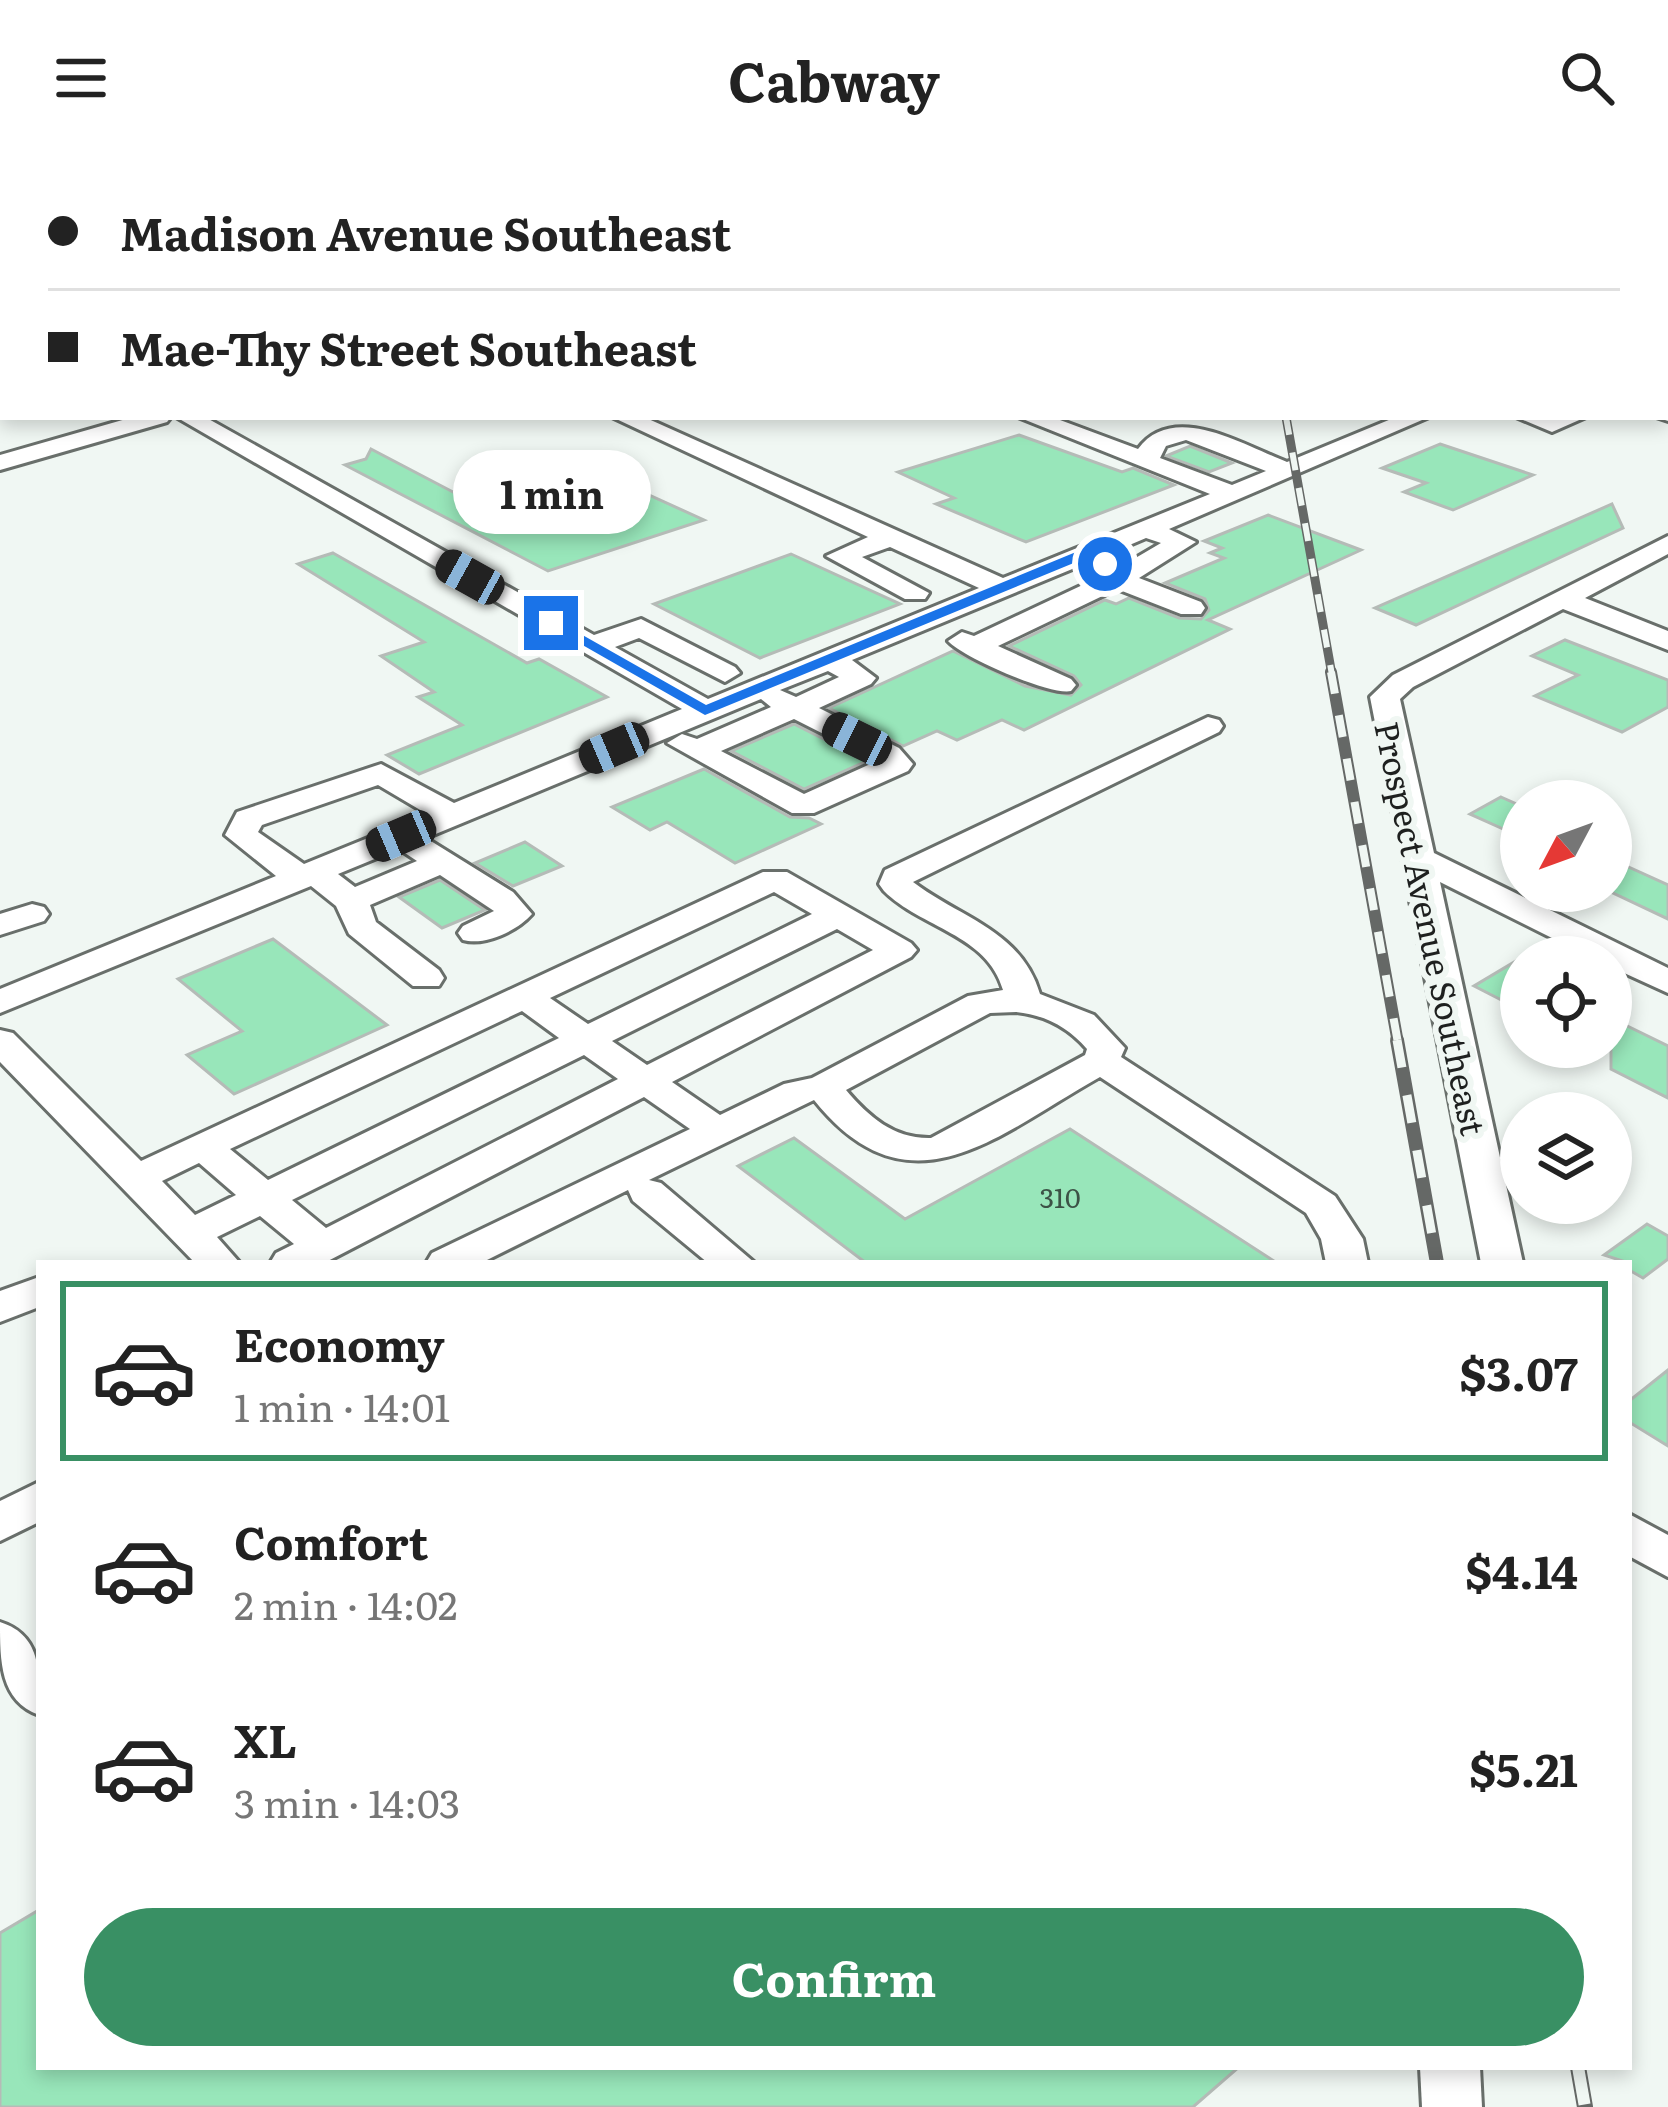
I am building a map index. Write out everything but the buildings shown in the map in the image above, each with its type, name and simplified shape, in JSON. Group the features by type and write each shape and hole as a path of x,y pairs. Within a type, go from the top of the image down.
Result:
{"street":[{"path":"0,463 149,420"},
{"path":"193,420 705,710"},
{"path":"631,420 1002,588"},
{"path":"1038,420 1231,493"},
{"path":"0,1002 829,659 917,608 1002,588 1409,420"},
{"path":"1537,420 1552,425 1566,420"},
{"path":"1138,458 1151,453 1156,441 1187,431 1284,469"},
{"path":"974,646 1123,576 1183,542 1144,529"},
{"path":"891,538 839,556 974,646 1061,685"},
{"name":"Prospect Avenue Southeast","path":"1501,1260 1384,697 1402,681 1668,544"},
{"path":"1081,555 1191,608"},
{"path":"1563,599 1668,640"},
{"path":"592,646 641,627 725,674"},
{"path":"696,750 861,678 829,659"},
{"path":"655,731 803,806 898,764 889,755 756,689"},
{"path":"1024,1002 1020,976 1007,960 981,936 905,893 896,884 897,877 1208,726"},
{"path":"426,978 361,927 351,901 249,844 241,835 248,819 381,773 452,815"},
{"path":"401,836 501,899 515,914 475,933"},
{"path":"1418,858 1668,982"},
{"path":"351,901 442,862"},
{"path":"136,1178 775,879 899,950 307,1255 265,1198 205,1148"},
{"path":"0,1040 205,1248 265,1198 838,915"},
{"path":"525,997 718,1131"},
{"path":"453,1260 797,1092 823,1087 981,1004 1024,1002 1049,1007 1085,1026 1106,1048 1101,1061 939,1150 914,1152 868,1134 852,1124 823,1087"},
{"path":"1101,1061 1322,1205 1342,1239 1346,1260"},
{"path":"647,1192 730,1260"},
{"path":"0,1308 36,1292"},
{"path":"0,1524 36,1501"},
{"path":"1632,1534 1668,1558"},
{"path":"0,1641 36,1691"},
{"path":"1450,2070 1452,2107"}],"railway":[{"path":"1287,420 1332,675"},
{"path":"1331,672 1398,1043"},
{"path":"1397,1040 1436,1260"},
{"path":"1579,2070 1585,2107"}],"route":[{"path":"551,623 705,710 1081,555 1105,564"}]}
